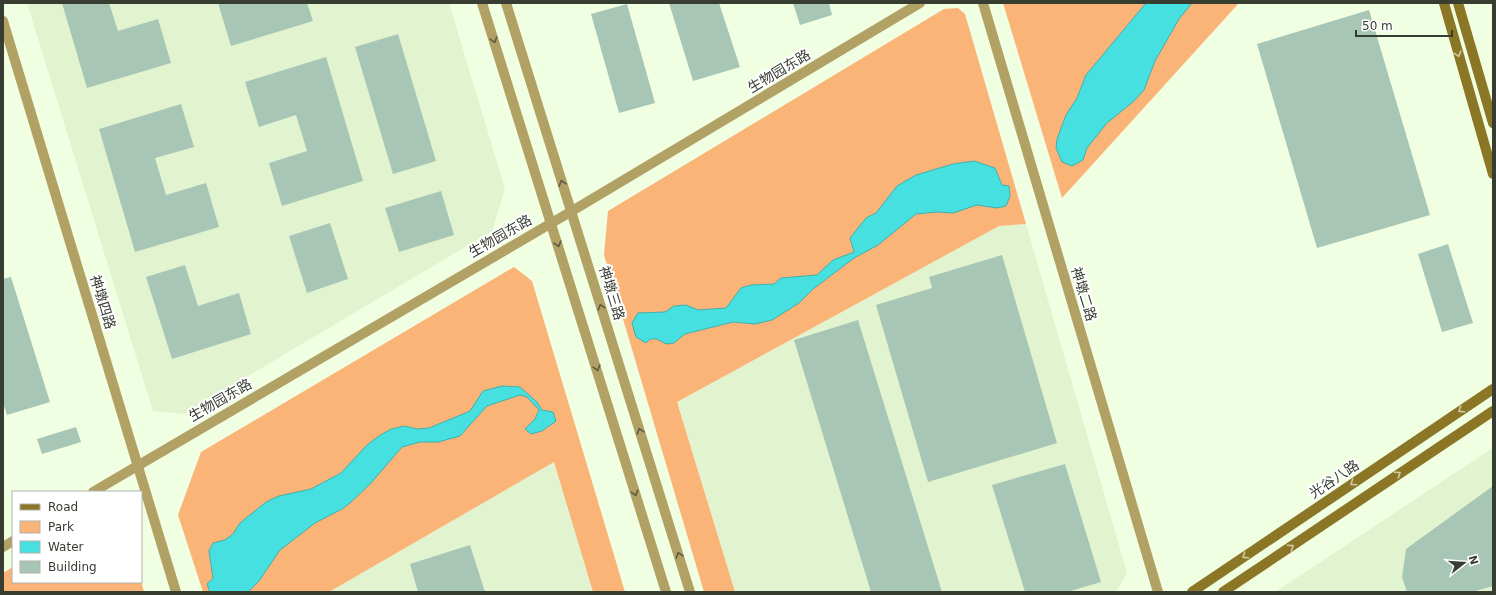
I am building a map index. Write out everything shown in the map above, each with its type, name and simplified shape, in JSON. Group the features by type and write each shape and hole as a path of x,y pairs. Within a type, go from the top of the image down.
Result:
{"main road":[{"path":"1444,3 1493,174"},
{"path":"1458,3 1493,123"},
{"name":"光谷八路","path":"1192,592 1493,389"},
{"path":"1223,592 1493,410"}],"street":[{"path":"482,3 666,592"},
{"name":"神墩三路","path":"506,3 690,592"},
{"name":"生物园东路","path":"95,491 551,222 572,212 920,3"},
{"name":"神墩二路","path":"983,3 1158,592"},
{"name":"神墩四路","path":"3,21 176,592"},
{"path":"3,547 12,542"}],"shaded area":[{"path":"27,3 449,3 505,189 492,231 184,414 153,411"},
{"path":"1026,224 1127,573 1116,592 735,592 677,402 999,226"},
{"path":"1493,448 1493,592 1275,592"},
{"path":"554,462 593,592 329,592"}],"green space":[{"path":"1003,3 1239,3 1062,198"},
{"path":"958,8 965,14 1026,224 999,226 677,402 735,592 704,592 604,255 608,211 944,9"},
{"path":"514,267 532,281 625,592 593,592 554,462 329,592 203,592 178,515 201,452"},
{"path":"12,568 12,583 142,583 144,592 3,592 3,573"}],"water":[{"path":"1146,3 1192,3 1179,19 1155,61 1144,90 1134,101 1107,123 1087,148 1083,160 1072,166 1062,162 1056,148 1057,139 1066,115 1077,98 1086,75"},
{"path":"974,161 995,168 1002,185 1009,186 1010,196 1006,206 997,208 977,205 953,213 937,212 916,214 878,245 854,258 813,289 799,303 772,320 755,324 733,322 685,334 674,343 666,344 657,339 650,339 646,343 636,337 632,323 638,313 665,312 674,306 686,305 698,310 726,308 741,288 751,285 774,284 781,278 817,275 833,260 854,252 850,238 866,218 876,213 897,186 916,175 953,164"},
{"path":"502,386 520,387 537,402 542,410 553,412 556,421 542,431 531,434 525,429 535,419 539,410 527,397 520,395 487,406 460,436 438,442 420,442 402,447 370,484 350,503 342,509 315,523 280,550 259,581 248,592 210,592 207,584 213,578 209,551 213,543 225,540 233,534 240,523 266,502 279,496 311,489 341,473 367,445 391,429 405,426 417,429 429,428 470,411 483,391"}],"building":[{"path":"62,3 109,3 118,31 158,19 171,63 87,88"},
{"path":"218,3 307,3 313,21 231,46"},
{"path":"669,3 719,3 740,67 693,81"},
{"path":"793,3 829,3 832,15 800,25"},
{"path":"627,4 655,103 619,113 591,14"},
{"path":"1369,10 1430,215 1317,248 1257,44"},
{"path":"398,34 436,161 393,174 355,47"},
{"path":"326,57 363,181 282,206 269,163 307,151 296,115 259,127 245,82"},
{"path":"181,104 194,147 155,158 166,195 206,183 219,227 135,252 99,129"},
{"path":"441,191 454,235 399,252 385,208"},
{"path":"330,223 348,279 307,293 289,236"},
{"path":"1448,244 1473,323 1442,332 1418,254"},
{"path":"1002,255 1057,443 928,482 876,305 932,288 929,277"},
{"path":"185,265 198,306 239,293 251,334 172,359 146,277"},
{"path":"11,277 50,402 7,415 3,403 3,279"},
{"path":"858,320 942,592 871,592 794,340"},
{"path":"76,427 81,442 42,454 37,439"},
{"path":"1065,464 1101,582 1067,592 1025,592 992,485"},
{"path":"1493,486 1493,586 1472,592 1407,592 1402,577 1406,549"},
{"path":"470,545 485,592 418,592 410,564"}]}
